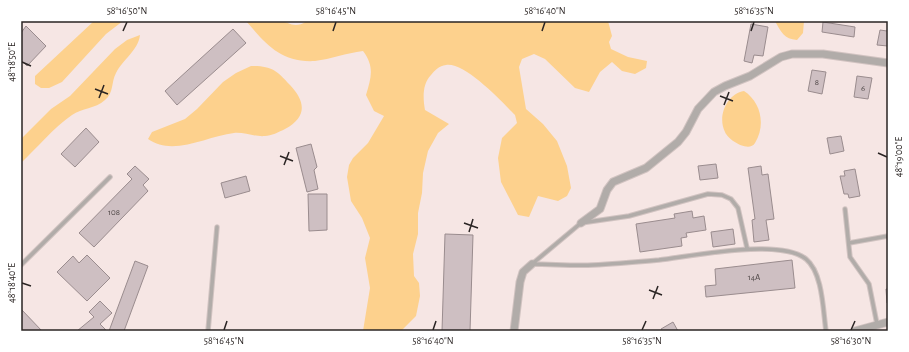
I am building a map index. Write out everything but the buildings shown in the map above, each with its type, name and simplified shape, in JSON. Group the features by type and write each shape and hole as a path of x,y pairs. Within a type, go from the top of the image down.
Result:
{"street":[{"path":"581,224 600,209 607,190 613,182 646,168 678,142 686,132 698,110 714,92 725,86 750,76 781,57 804,53 823,54 888,63"},
{"path":"514,331 520,282 523,272 532,264"},
{"path":"855,331 888,322"}],"lane":[{"path":"21,265 110,177"},
{"path":"532,264 581,224 629,216 708,194 722,194 731,199 738,208 747,248"},
{"path":"845,209 850,257 869,284 877,324"},
{"path":"208,331 217,227"},
{"path":"849,243 888,236"},
{"path":"532,264 592,265 659,260 747,248 794,252 806,259 814,269 820,289 826,331"}],"shaded area":[{"path":"94,21 123,21 106,34 62,82 49,88 41,88 35,84 35,76"},
{"path":"246,21 282,21 298,25 307,21 608,21 612,36 609,42 611,49 628,57 647,61 646,68 635,74 622,71 612,62 600,72 589,92 575,88 545,59 534,54 522,59 519,67 526,109 543,124 557,141 567,166 571,188 567,196 558,201 538,196 529,217 518,215 501,182 498,158 502,138 517,123 515,115 492,92 463,70 454,66 446,65 441,66 436,70 426,83 424,96 425,110 449,124 438,133 428,151 423,173 422,193 418,213 418,234 413,254 414,276 419,283 420,296 416,316 401,331 363,331 370,288 365,258 370,238 362,218 351,201 347,177 349,165 353,158 368,143 384,116 374,111 366,95 371,67 363,51 315,61 293,59 275,50 260,37"},
{"path":"775,21 804,21 803,33 797,40 789,38 781,32"},
{"path":"140,35 136,46 116,73 108,97 101,103 76,113 65,120 21,163 21,139 51,109 70,96 115,49 127,40"},
{"path":"251,66 269,68 277,72 299,97 302,109 300,114 292,124 285,129 267,136 234,133 179,146 158,144 148,139 152,132 185,119 197,109 223,82 236,73"},
{"path":"744,91 750,96 758,108 761,122 755,143 748,147 734,142 727,135 722,119 728,101 733,96"}]}
